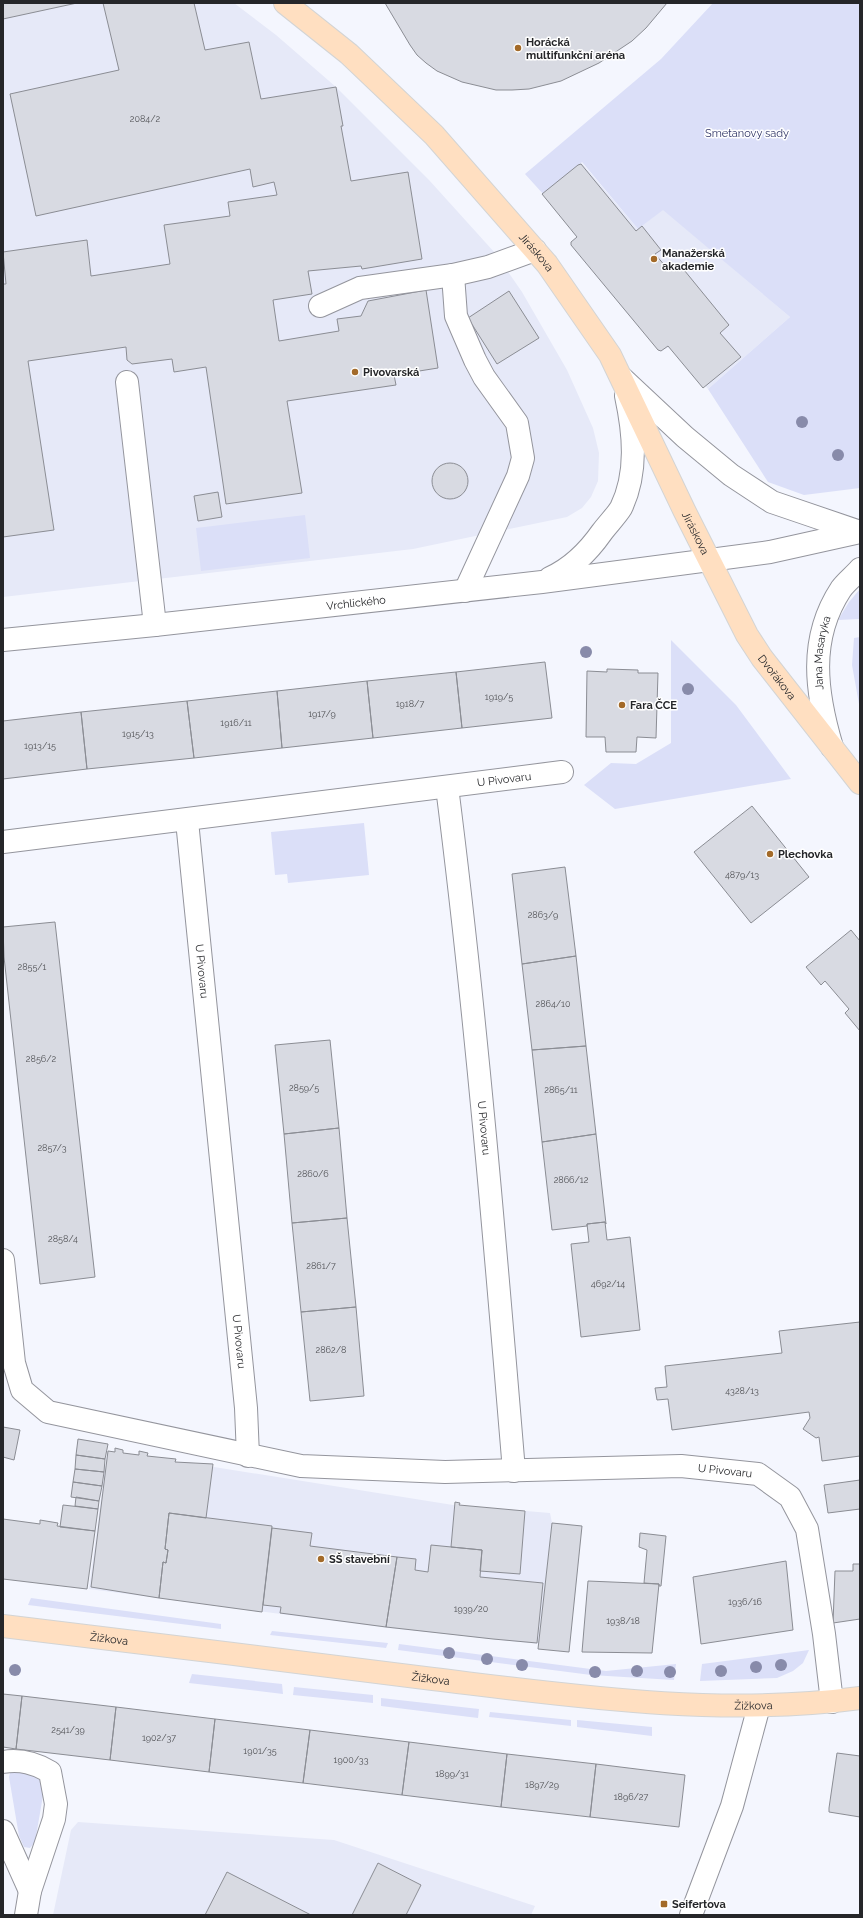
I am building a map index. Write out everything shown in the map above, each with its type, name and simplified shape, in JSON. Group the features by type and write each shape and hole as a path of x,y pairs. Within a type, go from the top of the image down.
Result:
{"main road":[{"name":"Jiráskova","path":"285,3 349,54 434,135 547,264 610,355 623,379 708,560"},
{"name":"Dvořákova","path":"708,560 747,634 762,658 860,783"},
{"name":"Žižkova","path":"3,1626 577,1696 759,1706 832,1702 860,1698"}],"street":[{"path":"320,306 360,288 452,275 488,267 535,250"},
{"path":"452,275 456,316 484,377 517,423 523,458 518,476 465,591"},
{"path":"623,379 685,437 731,475 772,502 860,532"},
{"path":"542,582 564,572 587,553 620,509 628,489 632,465 633,441 631,418 623,379"},
{"path":"127,382 155,625"},
{"path":"708,560 770,552 860,532"},
{"name":"Vrchlického","path":"3,640 465,591 708,560"},
{"name":"Jana Masaryka","path":"832,747 823,716 817,681 818,651 827,616 841,588 860,570"},
{"name":"U Pivovaru","path":"3,842 187,821 562,772"},
{"name":"U Pivovaru","path":"448,787 464,916 499,1284 514,1471"},
{"name":"U Pivovaru","path":"187,821 246,1408 248,1456"},
{"name":"U Pivovaru","path":"3,1260 14,1363 22,1390 48,1412 248,1456 301,1466 445,1472 681,1466 758,1474 790,1497 807,1529 824,1634 832,1702"},
{"path":"691,1915 732,1806 759,1706"},
{"path":"3,1762 20,1761 36,1764 50,1772 54,1786 56,1804 54,1819 30,1891 26,1915"},
{"path":"3,1831 30,1891"}],"shaded area":[{"path":"3,3 234,3 276,35 336,87 429,180 495,253 522,292 567,370 593,428 599,453 598,481 591,497 582,508 567,517 413,549 3,597"},
{"name":"Manažerská akademie","path":"581,162 638,229 663,209 790,317 708,389 671,346 661,351 571,242 577,237 544,195"},
{"name":"SŠ stavební","path":"107,1454 214,1467 453,1505 550,1513 552,1523 539,1644 389,1628 89,1589"},
{"path":"78,1822 334,1840 535,1906 531,1915 406,1915 421,1885 379,1864 352,1915 311,1915 227,1872 205,1915 53,1915 71,1830"}],"green space":[{"name":"Smetanovy sady","path":"713,3 860,3 860,488 804,495 768,482 708,389 790,317 663,210 638,229 582,162 544,195 525,174 661,59"},
{"path":"305,515 310,558 201,571 196,528"},
{"path":"860,589 860,619 838,620 849,602"},
{"path":"860,637 859,704 852,665 854,638"},
{"path":"671,640 736,705 791,779 615,809 584,785 611,763 636,764 671,743"},
{"path":"364,823 369,875 288,883 287,874 275,875 271,832"},
{"path":"31,1598 221,1624 221,1629 28,1605"},
{"path":"272,1631 388,1643 386,1648 270,1635"},
{"path":"399,1644 606,1671 676,1664 674,1680 591,1675 398,1650"},
{"path":"809,1650 803,1663 793,1671 777,1678 700,1681 702,1664"},
{"path":"192,1674 282,1684 283,1694 189,1683"},
{"path":"294,1687 373,1695 373,1703 293,1695"},
{"path":"381,1698 479,1709 478,1718 381,1706"},
{"path":"490,1712 571,1720 571,1726 489,1717"},
{"path":"577,1720 652,1727 652,1736 577,1727"},
{"path":"12,1765 33,1769 45,1784 35,1842 30,1848 24,1847 19,1836 9,1777"}],"building":[{"path":"3,3 77,3 3,19"},
{"path":"103,3 194,3 205,50 249,42 261,99 336,87 343,126 341,126 351,181 408,172 422,259 362,269 361,266 308,271 312,294 273,300 279,341 339,331 337,319 361,316 368,301 426,290 438,368 394,375 396,385 287,401 302,493 226,504 206,367 174,372 172,359 132,364 127,360 126,347 28,361 54,530 3,537 3,284 6,284 3,252 87,240 91,276 170,264 164,225 230,216 228,202 277,195 274,182 253,187 250,169 36,216 10,94 119,70"},
{"name":"Horácká multifunkční aréna","path":"385,3 667,3 646,28 632,41 599,63 561,81 529,89 496,90 462,82 437,71 426,63 417,55 410,45"},
{"name":"Manažerská akademie","path":"581,164 636,231 642,226 661,250 655,254 666,267 672,263 677,268 680,265 729,325 720,333 741,357 703,388 668,346 661,351 658,350 571,245 571,242 577,237 542,194"},
{"path":"509,291 539,338 497,364 468,318"},
{"path":"454,463 463,468 467,474 467,488 463,494 454,499 446,499 437,494 433,488 432,477 437,468 443,464"},
{"path":"218,492 222,517 198,521 194,496"},
{"path":"545,662 552,718 462,728 456,672"},
{"name":"Fara ČCE","path":"607,669 638,670 638,673 658,673 656,738 637,737 636,752 606,752 605,737 586,737 587,671 607,672"},
{"path":"456,672 462,728 373,738 367,681"},
{"path":"367,681 373,738 282,748 277,691"},
{"path":"277,691 282,748 194,758 187,701"},
{"path":"187,701 194,758 87,769 81,712"},
{"path":"81,712 87,769 3,779 3,721"},
{"path":"752,806 809,877 751,923 694,852"},
{"path":"565,867 576,956 522,964 512,874"},
{"path":"55,922 95,1277 40,1284 4,957 3,927"},
{"path":"851,930 860,941 860,1031 845,1013 849,1009 825,981 821,985 806,967"},
{"path":"576,956 586,1046 532,1050 522,964"},
{"path":"330,1040 339,1128 284,1134 275,1045"},
{"path":"586,1046 596,1134 542,1142 532,1050"},
{"path":"339,1128 347,1218 292,1223 284,1134"},
{"path":"596,1134 606,1224 605,1222 587,1224 587,1226 552,1230 542,1142"},
{"path":"347,1218 356,1307 301,1312 292,1223"},
{"path":"605,1222 607,1240 630,1237 640,1330 581,1337 571,1244 589,1242 587,1224"},
{"path":"356,1307 364,1396 310,1401 301,1312"},
{"path":"860,1322 860,1456 822,1461 819,1437 816,1438 803,1429 810,1418 809,1412 672,1430 668,1399 657,1400 655,1388 667,1387 665,1366 782,1353 779,1331"},
{"path":"3,1427 20,1430 14,1460 3,1457"},
{"path":"78,1439 108,1444 105,1459 76,1455"},
{"path":"115,1448 123,1450 123,1453 139,1455 139,1451 148,1453 147,1456 176,1459 175,1462 213,1464 206,1518 169,1513 165,1549 168,1550 166,1563 163,1562 159,1598 91,1587 108,1451 115,1452"},
{"path":"76,1455 105,1459 104,1472 75,1469"},
{"path":"75,1469 104,1472 102,1486 73,1482"},
{"path":"860,1480 860,1509 828,1513 824,1485"},
{"path":"73,1482 102,1486 99,1501 71,1497"},
{"path":"76,1497 99,1501 98,1509 75,1506"},
{"path":"455,1502 460,1503 459,1505 525,1511 520,1574 480,1571 482,1550 451,1547"},
{"path":"63,1505 98,1509 95,1531 60,1527"},
{"path":"169,1513 272,1526 262,1612 159,1598 163,1562 166,1563 168,1550 165,1549"},
{"path":"3,1519 40,1524 40,1520 58,1523 57,1526 95,1531 87,1589 3,1579"},
{"path":"552,1523 582,1526 569,1652 538,1649"},
{"path":"272,1528 312,1533 310,1546 397,1557 386,1627 280,1613 281,1607 263,1605"},
{"path":"640,1533 666,1536 661,1586 659,1586 659,1584 644,1583 647,1550 639,1547"},
{"path":"431,1545 482,1550 480,1577 543,1583 537,1643 386,1627 397,1557 416,1559 415,1570 428,1572"},
{"path":"786,1561 793,1630 701,1644 693,1577"},
{"path":"853,1564 860,1564 860,1619 833,1623 835,1571 853,1571"},
{"path":"588,1581 659,1584 652,1653 582,1652"},
{"path":"3,1694 22,1696 16,1749 3,1747"},
{"path":"22,1696 116,1707 110,1760 16,1749"},
{"path":"116,1707 215,1719 209,1772 110,1760"},
{"path":"215,1719 310,1730 303,1783 209,1772"},
{"path":"310,1730 409,1742 402,1795 303,1783"},
{"path":"409,1742 507,1754 501,1807 402,1795"},
{"path":"837,1753 860,1756 860,1817 829,1812"},
{"path":"507,1754 596,1764 590,1817 501,1807"},
{"path":"596,1764 685,1775 679,1827 590,1817"},
{"path":"378,1863 421,1885 406,1915 352,1915"},
{"path":"227,1872 311,1915 205,1915"}],"place":[{"name":"Horácká multifunkční aréna","path":"518,48"},
{"name":"Manažerská akademie","path":"654,259"},
{"name":"Pivovarská","path":"355,372"},
{"name":"Fara ČCE","path":"622,705"},
{"name":"Plechovka","path":"770,854"},
{"name":"SŠ stavební","path":"321,1559"},
{"name":"Seifertova","path":"664,1904"}]}
